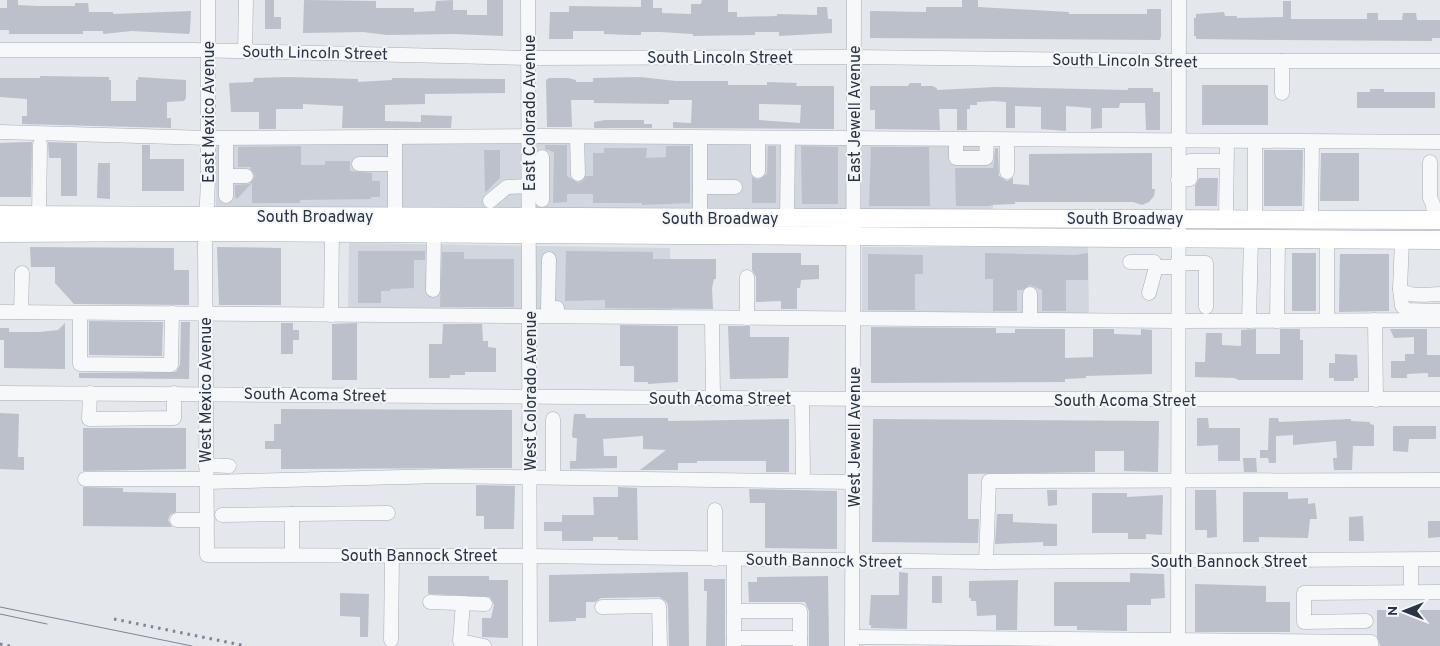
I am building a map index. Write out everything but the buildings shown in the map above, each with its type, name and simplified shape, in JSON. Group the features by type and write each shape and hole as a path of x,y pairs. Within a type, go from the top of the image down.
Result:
{"main road":[{"name":"South Broadway","path":"0,215 206,224 332,233 434,234 529,226 700,218 786,218 855,227"},
{"name":"South Broadway","path":"0,233 395,217 529,226 1177,228 1251,238 1440,240"},
{"name":"South Broadway","path":"1177,228 1226,218 1437,220"}],"street":[{"name":"East Mexico Avenue","path":"206,224 209,138 208,0"},
{"path":"246,0 246,51"},
{"name":"East Colorado Avenue","path":"528,0 529,136 538,164 536,194 529,226"},
{"name":"East Jewell Avenue","path":"854,0 855,227"},
{"path":"1178,644 1177,228 1179,0"},
{"name":"South Lincoln Street","path":"0,50 208,50 528,58 854,57 1179,61 1440,61"},
{"path":"1282,61 1282,93"},
{"path":"0,132 209,138 529,136 956,140 956,158 986,158 987,140 1440,142"},
{"path":"395,137 395,217"},
{"path":"577,137 578,174"},
{"path":"700,138 700,218"},
{"path":"758,138 758,171"},
{"path":"786,218 788,139"},
{"path":"1007,141 1007,172"},
{"path":"1226,218 1227,142"},
{"path":"1255,142 1255,219"},
{"path":"1311,219 1312,142"},
{"path":"39,216 40,144"},
{"path":"226,144 226,196"},
{"path":"1178,180 1190,179 1190,161 1226,161"},
{"path":"1430,162 1430,198 1437,220"},
{"path":"359,164 395,164"},
{"path":"208,180 246,176"},
{"path":"490,202 507,187 536,194"},
{"path":"700,187 735,187"},
{"name":"West Mexico Avenue","path":"206,224 204,393 207,555"},
{"name":"West Colorado Avenue","path":"529,226 530,646"},
{"name":"West Jewell Avenue","path":"852,642 855,227"},
{"path":"332,233 332,315"},
{"path":"432,290 434,234"},
{"path":"1249,321 1251,238"},
{"path":"1277,321 1278,238"},
{"path":"1327,239 1327,320"},
{"path":"1402,240 1400,289 1402,306 1407,310 1440,311"},
{"path":"548,259 548,308 557,308 557,316"},
{"path":"1130,262 1154,262 1156,267 1149,293"},
{"path":"1156,267 1206,263 1206,307"},
{"path":"21,312 22,273"},
{"path":"747,277 747,318"},
{"path":"1400,289 1404,293 1440,294"},
{"path":"1030,294 1030,319"},
{"path":"0,312 1177,321 1440,320"},
{"path":"80,313 80,364 172,365 172,313"},
{"path":"712,318 712,398"},
{"path":"1375,320 1376,400"},
{"path":"90,393 89,418 174,418 174,393"},
{"name":"South Acoma Street","path":"0,394 204,393 802,399 1440,399"},
{"path":"802,399 803,473"},
{"path":"553,419 553,471"},
{"path":"530,456 553,456"},
{"path":"206,475 229,466"},
{"path":"85,479 206,475 444,476 853,482"},
{"path":"986,562 989,481 1440,480"},
{"path":"715,510 715,559"},
{"path":"222,515 388,513"},
{"path":"292,514 292,555"},
{"path":"177,520 207,520"},
{"name":"South Bannock Street","path":"207,555 530,556 986,562 1440,560"},
{"path":"391,640 392,555"},
{"path":"734,559 734,611 734,642 800,642 800,611 734,611"},
{"path":"1411,560 1411,592"},
{"path":"1366,621 1304,622 1304,593 1440,592"},
{"path":"430,602 485,604"},
{"path":"463,603 460,641 484,646"},
{"path":"602,607 659,606 660,646"},
{"path":"852,642 1178,644 1371,642 1371,646"}],"shaded area":[{"path":"215,140 993,143 993,214 216,210"},
{"path":"349,243 670,248 672,314 348,312"},
{"path":"862,247 1088,247 1089,318 862,316"}],"tram line":[{"path":"0,607 192,646"},
{"path":"0,614 47,624"}],"railway":[{"path":"114,619 246,646"},
{"path":"0,644 10,646"}]}
